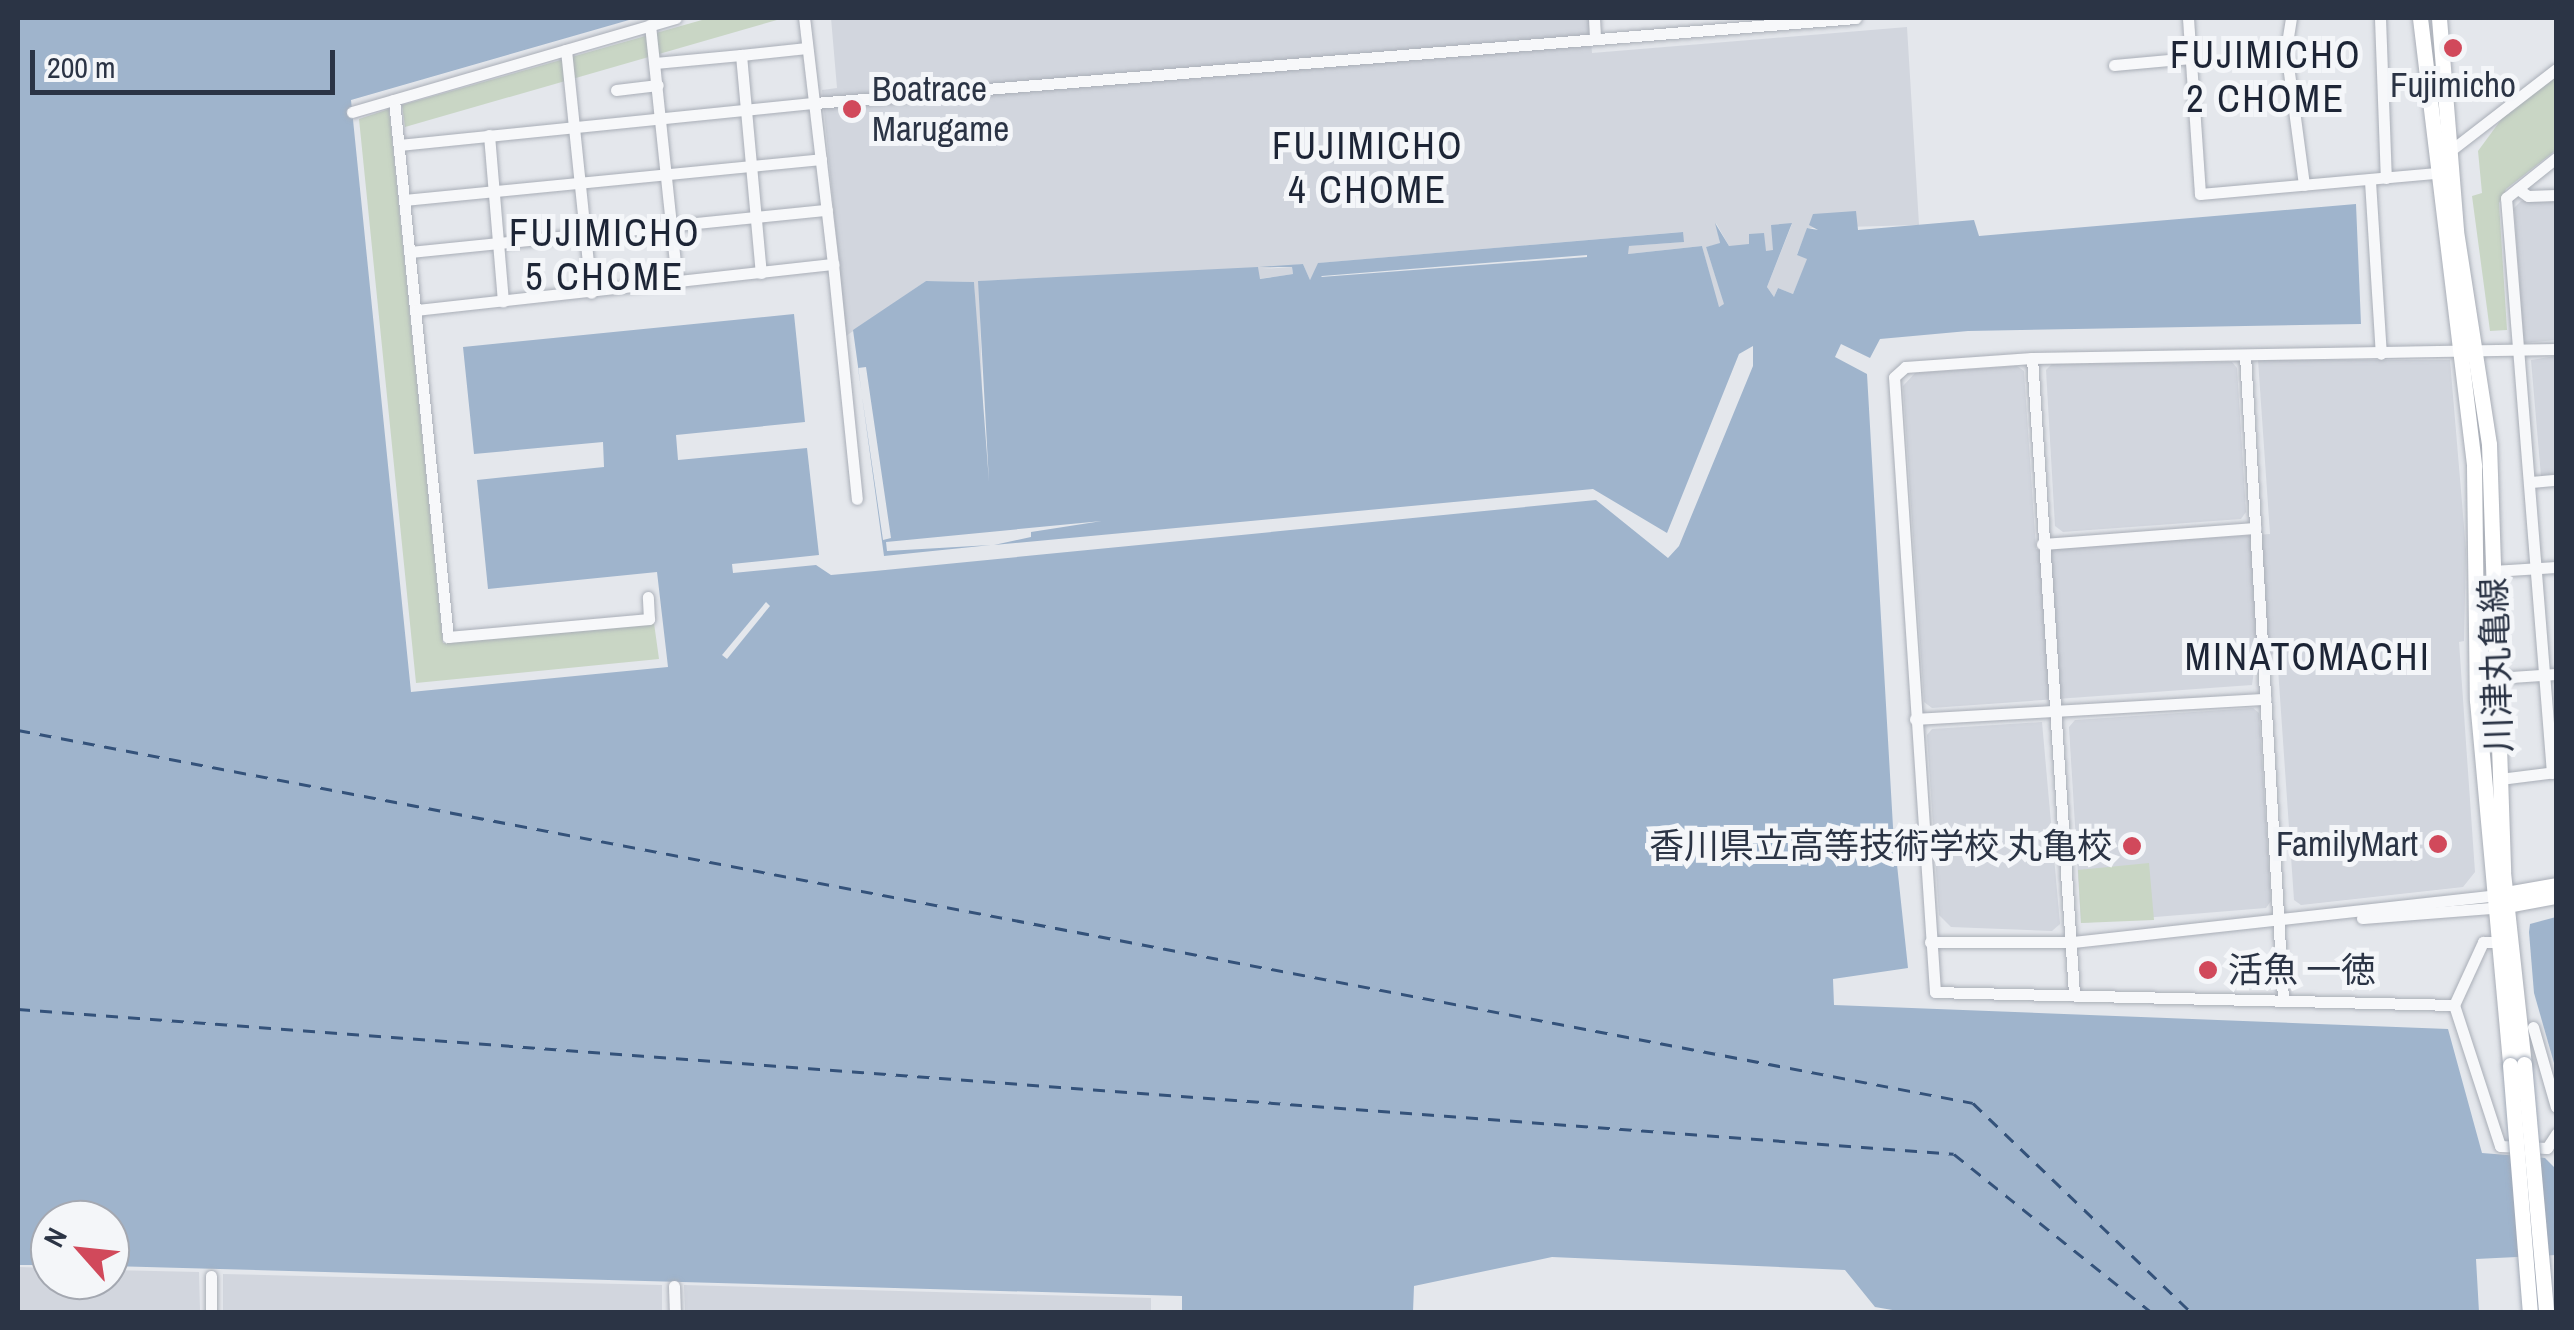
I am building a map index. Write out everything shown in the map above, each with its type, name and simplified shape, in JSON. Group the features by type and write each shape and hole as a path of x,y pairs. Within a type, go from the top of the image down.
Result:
{"main road":[{"name":"川津丸亀線","path":"2420,18 2434,173 2489,444 2500,779 2496,942 2517,1065 2530,1312"},
{"name":"川津丸亀線","path":"2439,18 2468,353 2474,467 2477,700 2546,1312"},
{"path":"2498,901 2556,885"},
{"path":"2498,901 2556,896"}],"street":[{"path":"352,112 676,18"},
{"path":"804,18 858,500"},
{"path":"1594,18 1595,39"},
{"path":"399,145 815,103 1856,18"},
{"path":"2188,18 2200,194 2434,173"},
{"path":"2291,18 2286,50 2304,185"},
{"path":"2380,18 2386,178"},
{"path":"650,25 677,284"},
{"path":"655,64 807,48"},
{"path":"566,50 591,293"},
{"path":"741,55 761,274"},
{"path":"2114,65 2190,58"},
{"path":"2450,152 2556,69"},
{"path":"616,90 658,85"},
{"path":"394,100 448,638 649,620 648,597"},
{"path":"489,135 503,301"},
{"path":"404,200 821,158"},
{"path":"2500,779 2554,773 2551,674 2537,569 2522,351 2514,337 2506,198 2556,158"},
{"path":"2370,181 2381,354"},
{"path":"2518,189 2528,196 2556,194"},
{"path":"410,252 827,210"},
{"path":"416,310 832,264"},
{"path":"2454,1005 1935,992 1894,377 1905,367 2032,358 2468,353 2556,348"},
{"path":"2246,355 2283,999"},
{"path":"2032,358 2051,710 2073,942 2074,994"},
{"path":"2531,482 2556,480"},
{"path":"2042,544 2255,528"},
{"path":"2494,571 2556,567"},
{"path":"2496,678 2551,674"},
{"path":"1915,718 2265,700"},
{"path":"1930,942 2073,942 2498,901"},
{"path":"2496,942 2483,942 2454,1005 2500,1146 2548,1148 2556,1134"},
{"path":"2533,1027 2556,1107"},
{"path":"211,1276 212,1312"},
{"path":"674,1286 674,1312"}],"shaded area":[{"path":"831,18 1589,18 1592,53 1907,27 1919,225 1808,228 1797,254 1808,259 1793,294 1778,288 1774,297 1767,287 1792,224 1773,251 1765,251 1729,246 1716,223 1720,244 1706,247 1725,305 1718,307 1702,246 1628,254 1628,246 1683,242 1682,232 1319,263 1310,280 1303,264 1262,269 1292,267 1293,274 1259,279 1258,268 979,281 985,482 974,282 926,281 846,336 822,90 837,88"},
{"path":"2556,199 2556,340 2524,343 2514,208 2521,201"},
{"path":"2556,356 2556,474 2541,476 2531,360"},
{"path":"2258,360 2450,360 2466,550 2464,641 2459,642 2475,872 2463,887 2301,905 2294,900 2277,654 2256,656 2252,685 1932,708 1924,702 1903,386 1915,373 2017,366 2024,371 2036,549 2270,534"},
{"path":"2232,362 2237,368 2246,512 2241,519 2063,532 2055,526 2046,370 2052,364"},
{"path":"2253,708 2259,713 2271,901 2266,908 2081,923 2069,727 2075,720"},
{"path":"2042,722 2060,924 2052,931 1951,927 1939,915 1927,735 1932,729"},
{"path":"18,1267 30,1267 30,1300 130,1300 130,1270 199,1272 200,1312 18,1312"},
{"path":"223,1274 662,1285 662,1312 223,1312"},
{"path":"684,1285 1151,1298 1151,1312 685,1312"}],"green space":[{"path":"709,18 784,18 405,127 402,105"},
{"path":"2556,73 2556,150 2506,189 2499,203 2507,330 2490,331 2472,196 2482,193 2478,151 2503,117"},
{"path":"389,109 443,643 654,623 659,659 416,683 359,119"},
{"path":"2149,863 2154,920 2081,923 2078,870"}],"water":[{"path":"18,18 636,18 351,100 411,692 668,667 657,572 488,589 477,480 604,467 603,442 474,454 463,347 794,314 805,422 676,435 678,460 807,448 819,555 732,564 733,573 816,565 831,575 1596,500 1668,558 1679,546 1753,366 1753,346 1739,354 1667,533 1593,489 994,545 1031,537 1031,532 1102,521 886,542 887,551 991,545 884,556 862,394 883,540 891,538 866,367 858,368 853,330 926,281 974,282 989,482 978,281 1258,267 1260,279 1293,274 1292,267 1259,267 1303,264 1310,280 1318,263 1683,232 1684,242 1629,246 1628,254 1702,246 1719,307 1724,304 1706,247 1720,243 1715,223 1729,246 1749,244 1749,234 1764,233 1766,251 1773,250 1771,225 1792,223 1767,287 1774,297 1778,288 1793,294 1807,259 1797,255 1807,228 1818,230 1809,225 1813,214 1856,211 1858,230 1974,220 1979,236 2356,204 2361,324 1968,331 1880,339 1870,358 1841,344 1835,357 1867,374 1893,827 1908,968 1833,979 1834,1005 2448,1029 2482,1153 2545,1158 2556,1169 2556,1255 2476,1259 2479,1312 1904,1312 1875,1307 1845,1270 1552,1257 1414,1286 1413,1312 1182,1312 1182,1296 130,1267 130,1200 30,1200 30,1265 18,1265","holes":["1587,255 1587,257 1321,277"]},
{"path":"2556,917 2556,1070 2534,993 2529,932 2530,924"}],"pier":[{"path":"766,602 770,606 727,659 722,655"}],"ferry route":[{"path":"18,730 1973,1103 2191,1312"},
{"path":"18,1009 1954,1154 2151,1312"}],"place":[{"name":"Fujimicho","path":"2453,48"},
{"name":"Boatrace Marugame","path":"852,109"},
{"name":"FamilyMart","path":"2438,844"},
{"name":"香川県立高等技術学校 丸亀校","path":"2132,846"},
{"name":"活魚 一徳","path":"2208,970"}],"district":[{"name":"FUJIMICHO 2 CHOME","path":"2266,76"},
{"name":"FUJIMICHO 4 CHOME","path":"1368,168"},
{"name":"FUJIMICHO 5 CHOME","path":"605,255"},
{"name":"MINATOMACHI","path":"2308,657"}]}
